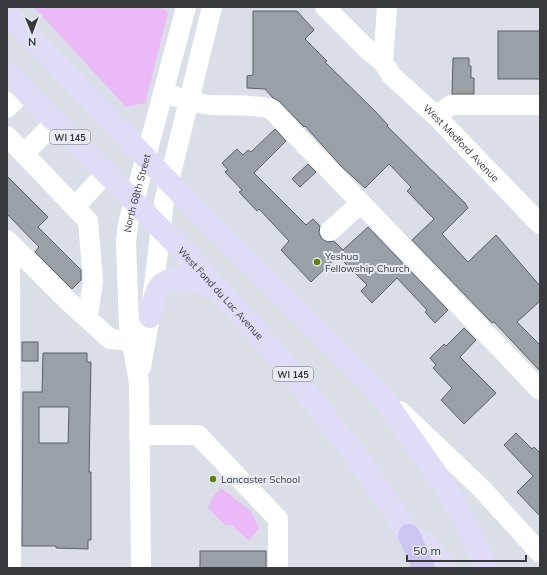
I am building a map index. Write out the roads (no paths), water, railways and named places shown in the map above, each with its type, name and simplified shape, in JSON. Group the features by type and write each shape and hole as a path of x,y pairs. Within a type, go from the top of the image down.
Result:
{"highway":[{"name":"WI 145","path":"409,535 424,568"}],"main road":[{"path":"7,12 169,182 380,392 441,480 466,524 487,568"},
{"name":"West Fond du Lac Avenue","path":"7,73 160,227 273,350 314,400 384,496 409,535"},
{"path":"150,317 154,297 159,287 163,283 174,279 182,279 198,281 216,287"},
{"path":"409,535 424,544 436,555 444,568"}],"street":[{"name":"North 68th Street","path":"139,342 129,325 126,242 127,228 186,7"},
{"name":"North 68th Street","path":"140,568 139,342 150,317 160,227 169,182 212,7"},
{"name":"West Medford Avenue","path":"325,7 367,49 383,62 392,76 436,116 540,224"},
{"path":"383,62 386,7"},
{"path":"7,108 24,91"},
{"path":"163,93 211,105 261,106 271,109 540,390"},
{"path":"436,116 451,105 540,105"},
{"path":"24,154 55,122"},
{"path":"7,136 88,221 93,281 89,308 84,315"},
{"path":"75,207 106,174"},
{"path":"330,231 361,203"},
{"path":"9,242 67,300 110,339 139,342"},
{"path":"9,242 11,568"},
{"path":"380,392 482,489 540,553"},
{"path":"139,435 198,436 278,519 278,561 292,568"}],"place":[{"name":"Yeshua Fellowship Church","path":"317,262"},
{"name":"Lancaster School","path":"213,479"}]}
